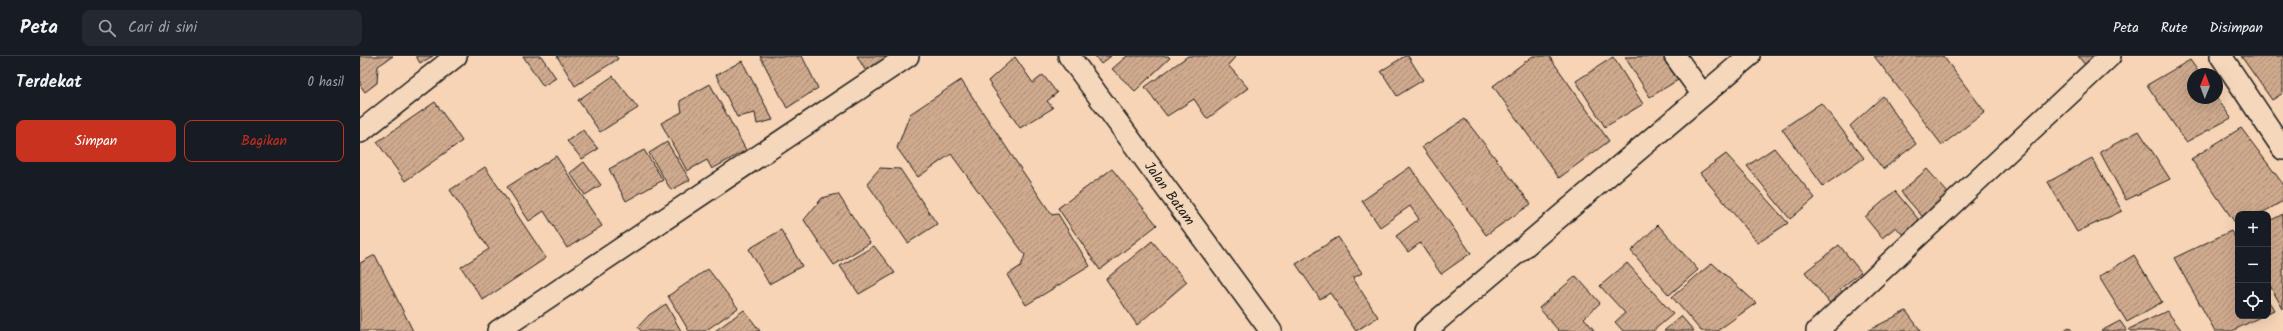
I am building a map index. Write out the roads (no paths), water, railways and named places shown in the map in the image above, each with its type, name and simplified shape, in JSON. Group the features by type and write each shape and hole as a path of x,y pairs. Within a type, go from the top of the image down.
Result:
{"street":[{"path":"360,132 456,56"},
{"path":"498,331 908,56"},
{"name":"Jalan Batam","path":"1069,56 1271,331"},
{"path":"1675,56 1702,95"},
{"path":"1425,331 1749,56"},
{"path":"1817,331 2110,56"},
{"path":"2221,56 2283,149"}]}
